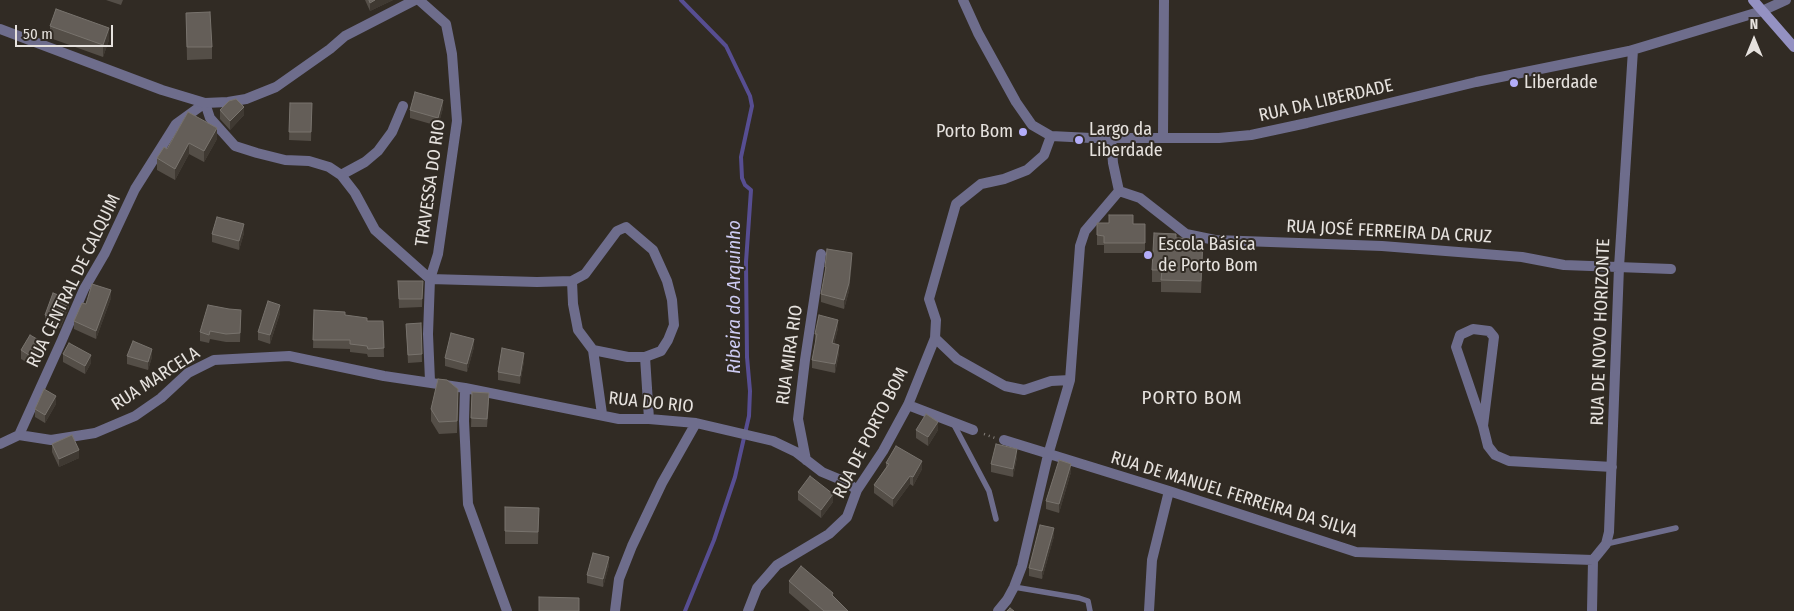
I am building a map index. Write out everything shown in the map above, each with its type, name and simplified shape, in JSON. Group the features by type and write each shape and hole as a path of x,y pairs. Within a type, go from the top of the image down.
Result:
{"main road":[{"path":"1753,0 1794,47"}],"street":[{"path":"0,29 175,94 206,103 246,98 276,87 330,49 345,36 417,0"},
{"name":"TRAVESSA DO RIO","path":"417,0 446,24 452,54 457,121 438,254 430,279 428,334 430,381"},
{"path":"963,0 978,34 1016,102 1032,125 1051,136"},
{"path":"1163,137 1164,0"},
{"name":"RUA DA LIBERDADE","path":"1051,136 1219,138 1251,135 1476,82 1633,50 1762,11 1786,0"},
{"name":"RUA DE NOVO HORIZONTE","path":"1606,544 1609,532 1619,267 1633,50"},
{"path":"206,103 210,118 235,146 257,154 286,160 309,161 329,167 341,175 354,193 375,230 430,279 572,281 585,274 617,231 626,227 653,250 667,281 672,300 674,325 661,351 644,357 628,357 593,350"},
{"name":"RUA CENTRAL DE CALQUIM","path":"19,436 84,289 105,253 135,190 176,124 206,103"},
{"path":"341,175 365,162 378,151 392,132 403,106"},
{"name":"RUA DE PORTO BOM","path":"748,611 757,588 776,565 829,534 847,517 856,490 883,451 908,406 935,338 936,320 929,299 956,204 981,184 1004,179 1027,170 1044,155 1051,136"},
{"path":"998,611 1014,587 1022,566 1048,455 1070,380 1080,246 1085,231 1119,191 1112,163 1111,138"},
{"name":"RUA JOSÉ FERREIRA DA CRUZ","path":"1119,191 1140,198 1186,234 1215,240 1382,246 1522,257 1564,265 1671,269"},
{"name":"RUA MIRA RIO","path":"806,460 798,419 821,254"},
{"path":"572,281 572,304 578,330 593,350 602,414"},
{"path":"1483,426 1494,337 1489,331 1473,329 1460,336 1456,347 1488,446 1495,456 1509,461 1612,467"},
{"path":"935,338 957,359 1005,386 1024,390 1051,381 1070,380"},
{"name":"RUA MARCELA","path":"19,436 50,440 95,433 135,416 161,398 188,372 214,360 289,356 384,376 430,381"},
{"path":"644,357 649,419"},
{"name":"RUA DO RIO","path":"430,381 583,412 602,414 619,419 696,422 773,441 796,452 822,472 846,482 856,490"},
{"path":"465,388 464,421 468,504 507,611"},
{"path":"908,406 973,430"},
{"path":"615,611 619,579 632,546 662,483 696,422"},
{"path":"0,444 19,436"},
{"name":"RUA DE MANUEL FERREIRA DA SILVA","path":"1004,440 1170,491 1356,552 1593,560"},
{"path":"1149,611 1152,560 1170,491"},
{"path":"1592,611 1593,560 1606,544"}],"lane":[{"path":"953,423 989,491 996,520"},
{"path":"1606,544 1676,528"},
{"path":"1014,587 1079,598 1088,601 1090,611"}],"path":[{"path":"973,430 1004,440"}],"building":[{"path":"56,9 109,28 103,45 50,26"},
{"path":"210,12 212,47 187,47 186,13"},
{"path":"415,92 443,100 438,118 410,110"},
{"path":"236,99 244,107 230,121 220,110 229,101"},
{"path":"290,103 312,103 311,132 289,132"},
{"path":"188,112 217,128 204,151 189,143 175,169 157,158 164,147 167,149"},
{"path":"1109,215 1133,215 1133,224 1145,224 1145,243 1104,243 1104,236 1097,235 1097,223 1109,223"},
{"path":"217,217 244,224 239,241 212,234"},
{"path":"1154,233 1176,234 1176,238 1203,239 1201,281 1161,280 1162,270 1152,270"},
{"path":"827,249 852,253 849,283 844,300 821,294"},
{"path":"398,281 423,281 422,299 399,299"},
{"path":"92,284 111,290 96,331 74,321 82,303 86,304"},
{"path":"53,293 69,299 60,320 45,315"},
{"path":"268,301 280,305 270,335 258,332"},
{"path":"208,305 241,310 240,333 226,334 210,331 209,335 200,332"},
{"path":"314,310 345,312 345,315 367,318 367,321 383,321 384,348 368,349 367,346 350,344 350,340 313,340"},
{"path":"819,315 838,320 832,343 839,345 835,364 812,360"},
{"path":"421,323 422,354 408,355 406,324"},
{"path":"451,333 474,339 467,364 445,358"},
{"path":"30,335 44,343 35,359 21,350"},
{"path":"133,341 152,349 148,362 127,356"},
{"path":"69,343 91,355 85,366 63,354"},
{"path":"502,348 524,353 520,376 498,372"},
{"path":"438,379 447,380 458,389 457,421 439,422 431,409"},
{"path":"44,389 56,396 45,415 35,409"},
{"path":"472,392 489,393 487,419 471,418"},
{"path":"926,414 938,422 928,437 916,430"},
{"path":"72,435 79,450 59,459 52,444"},
{"path":"996,444 1017,449 1013,469 991,464"},
{"path":"896,446 922,461 913,477 910,476 893,499 874,485 889,464 886,463"},
{"path":"1059,460 1071,464 1059,504 1046,501"},
{"path":"810,476 833,494 821,510 798,492"},
{"path":"505,507 539,508 538,532 505,531"},
{"path":"1040,525 1054,528 1042,571 1029,568"},
{"path":"593,553 609,557 603,579 587,575"},
{"path":"801,566 833,593 832,595 848,611 824,611 789,581"},
{"path":"539,597 579,598 579,611 539,611"}],"waterway":[{"name":"Ribeira do Arquinho","path":"681,0 726,46 750,96 752,106 741,157 742,178 745,185 751,190 746,262 749,416 735,477 714,540 685,611"}],"place":[{"name":"Liberdade","path":"1514,83"},
{"name":"Porto Bom","path":"1023,132"},
{"name":"Largo da Liberdade","path":"1079,140"},
{"name":"Escola Básica de Porto Bom","path":"1148,255"}],"district":[{"name":"PORTO BOM","path":"1192,399"}]}
